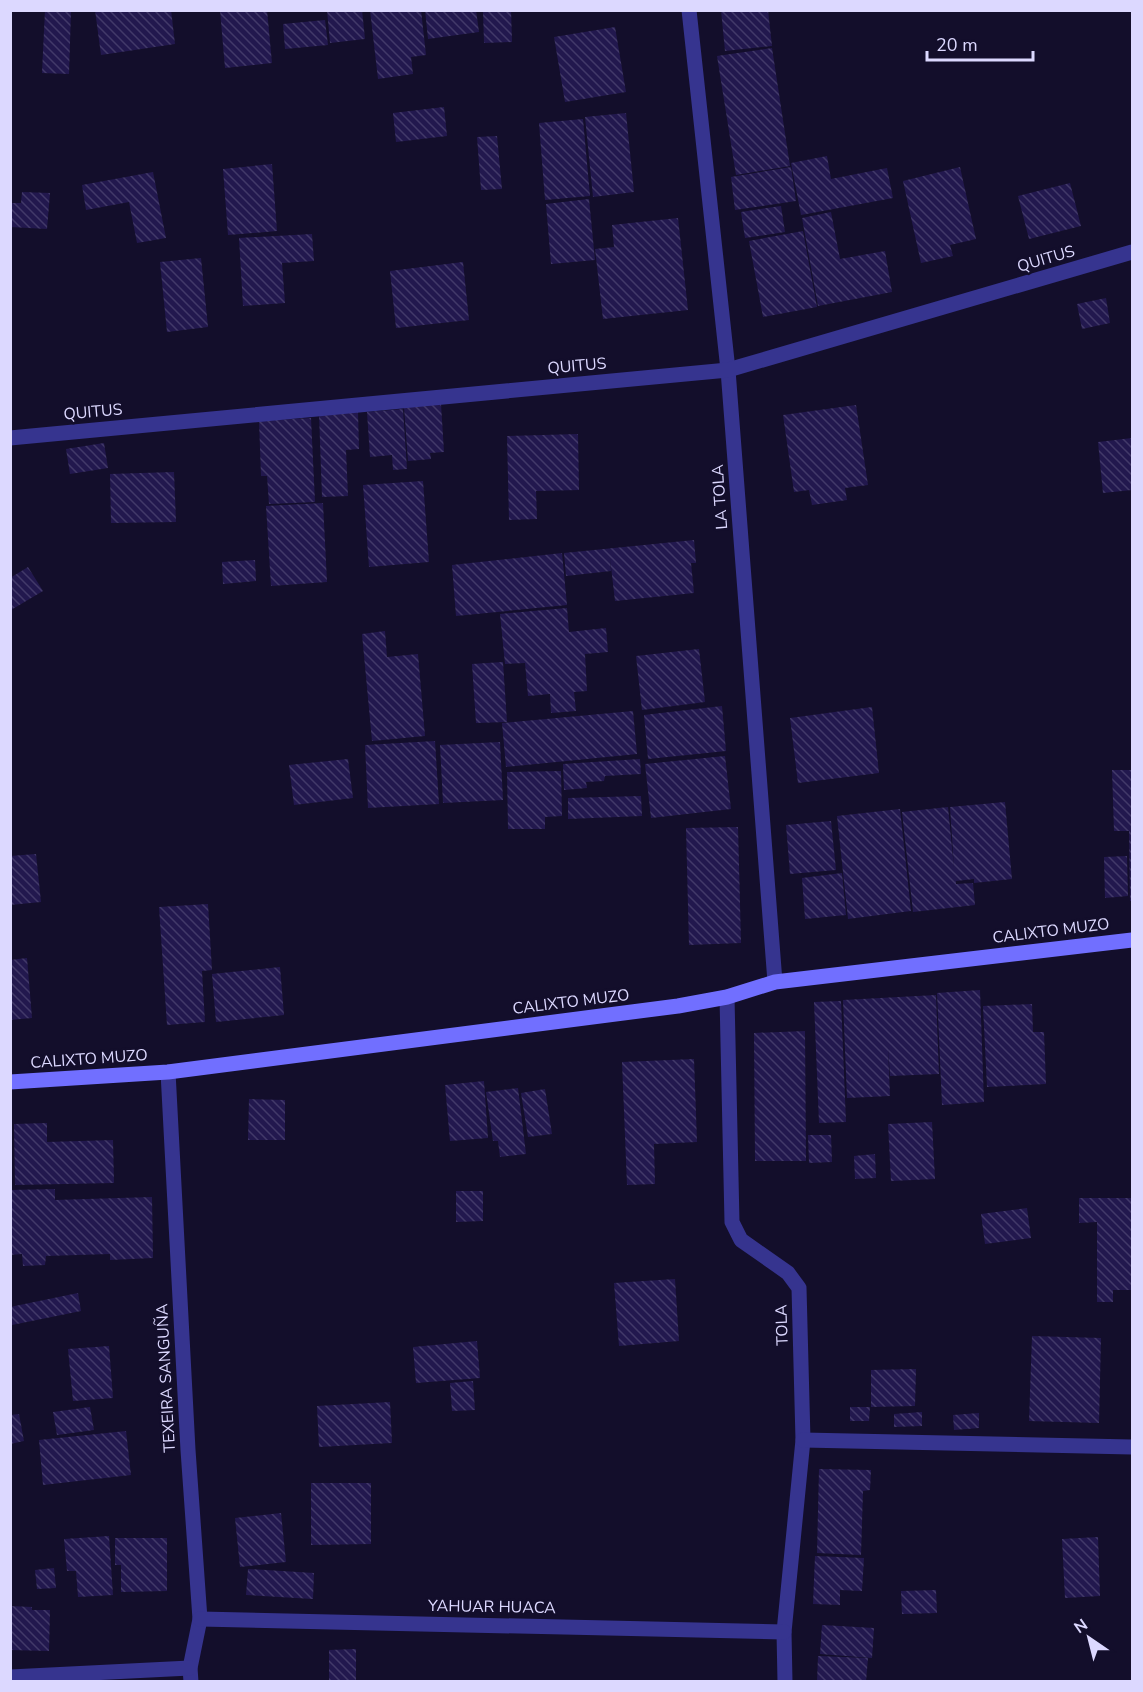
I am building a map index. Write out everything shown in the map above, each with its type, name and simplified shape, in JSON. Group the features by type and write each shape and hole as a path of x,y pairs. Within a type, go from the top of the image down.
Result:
{"street":[{"name":"LA TOLA","path":"689,10 728,370 775,982"},
{"name":"QUITUS","path":"10,438 728,370 1132,252"},
{"name":"CALIXTO MUZO","path":"10,1082 168,1072 678,1006 727,997 775,982 1132,940"},
{"name":"TOLA","path":"727,997 732,1222 741,1240 788,1273 799,1288 803,1440 784,1632 785,1682"},
{"name":"TEXEIRA SANGUÑA","path":"168,1072 188,1450 200,1619 191,1675"},
{"path":"803,1440 1132,1447"},
{"name":"YAHUAR HUACA","path":"200,1619 784,1632"},
{"path":"10,1677 191,1675"}],"building":[{"path":"45,10 71,10 69,74 42,73"},
{"path":"95,10 171,10 175,44 101,55"},
{"path":"220,10 267,10 272,63 225,68"},
{"path":"327,10 362,10 365,39 330,43"},
{"path":"370,10 421,10 426,55 411,57 413,74 378,79"},
{"path":"425,10 476,10 479,32 428,39"},
{"path":"483,10 511,10 512,42 484,43"},
{"path":"721,10 768,10 772,46 725,51"},
{"path":"325,20 328,45 285,49 283,24"},
{"path":"615,27 626,92 565,102 554,37"},
{"path":"772,48 790,166 736,175 717,56"},
{"path":"444,107 447,136 396,142 393,113"},
{"path":"626,113 634,192 593,197 585,117"},
{"path":"583,119 590,196 545,200 539,123"},
{"path":"497,136 502,189 481,190 477,137"},
{"path":"827,156 831,179 887,168 893,198 801,215 791,163"},
{"path":"272,164 277,231 228,235 223,169"},
{"path":"791,167 796,201 735,210 731,177"},
{"path":"960,167 976,239 950,245 953,256 921,263 903,181"},
{"path":"153,172 166,238 137,243 129,202 86,210 82,185"},
{"path":"1070,183 1081,226 1029,239 1018,196"},
{"path":"22,192 50,193 47,229 10,227 10,203 21,203"},
{"path":"589,199 595,260 551,264 546,204"},
{"path":"781,206 785,232 745,238 741,212"},
{"path":"831,212 840,259 885,251 892,292 818,306 802,218"},
{"path":"678,218 688,310 603,319 595,249 614,247 612,225"},
{"path":"803,231 817,307 763,317 749,241"},
{"path":"312,234 314,261 282,263 285,303 243,306 239,238"},
{"path":"201,258 208,327 167,332 160,262"},
{"path":"463,262 469,320 396,328 390,271"},
{"path":"1106,298 1110,323 1082,329 1077,304"},
{"path":"441,404 444,452 430,453 431,459 408,461 404,407"},
{"path":"856,405 868,485 845,488 847,500 812,505 809,490 794,492 783,415"},
{"path":"403,409 407,469 393,470 392,455 370,457 367,412"},
{"path":"358,412 359,449 346,450 348,496 322,497 319,414"},
{"path":"311,418 315,502 269,504 267,476 261,476 259,421"},
{"path":"578,434 579,490 536,491 537,519 509,520 507,436"},
{"path":"1132,438 1132,490 1103,493 1098,442"},
{"path":"104,443 108,468 70,474 66,449"},
{"path":"174,472 176,522 111,523 110,474"},
{"path":"423,481 429,562 369,567 363,485"},
{"path":"323,503 327,582 271,586 266,506"},
{"path":"694,540 696,563 691,563 694,593 615,601 610,558 611,571 566,576 564,553"},
{"path":"562,553 567,605 456,616 452,565"},
{"path":"255,560 256,581 223,584 222,562"},
{"path":"28,567 43,591 11,610 10,578"},
{"path":"567,608 569,632 606,628 608,652 585,654 587,691 574,692 576,711 551,713 550,694 528,696 525,663 505,664 500,614"},
{"path":"385,631 387,657 418,654 425,736 372,741 362,634"},
{"path":"699,649 705,702 642,710 636,656"},
{"path":"503,662 507,722 476,723 472,664"},
{"path":"722,706 726,751 648,759 644,715"},
{"path":"872,707 879,773 798,783 790,718"},
{"path":"633,711 637,754 506,767 502,723"},
{"path":"435,741 439,804 368,808 365,745"},
{"path":"500,742 503,800 443,803 440,745"},
{"path":"725,756 731,809 651,818 645,764"},
{"path":"348,759 353,798 294,805 289,765"},
{"path":"640,759 641,774 605,776 604,781 586,782 587,788 564,790 563,764"},
{"path":"1112,770 1132,770 1132,901 1130,901 1129,831 1114,831"},
{"path":"561,771 562,816 545,817 545,829 508,829 507,772"},
{"path":"641,796 642,816 568,819 568,798"},
{"path":"1005,802 1012,879 974,883 974,879 956,881 956,884 973,883 975,905 913,912 902,812 948,807 954,868 950,807"},
{"path":"900,809 911,911 848,919 837,816"},
{"path":"831,821 836,870 790,874 786,825"},
{"path":"738,827 741,943 689,945 686,828"},
{"path":"36,854 41,902 10,905 10,856"},
{"path":"1127,856 1128,896 1105,898 1104,857"},
{"path":"842,873 846,915 805,919 802,878"},
{"path":"208,904 212,970 202,971 205,1022 167,1025 159,907"},
{"path":"27,958 32,1018 10,1020 10,960"},
{"path":"280,967 284,1015 216,1022 212,974"},
{"path":"980,990 984,1102 942,1105 937,993"},
{"path":"936,995 939,1074 890,1076 888,1047 890,1096 847,1098 843,1000"},
{"path":"841,1001 846,1122 819,1123 814,1002"},
{"path":"1032,1004 1033,1032 1044,1032 1046,1084 987,1087 983,1006"},
{"path":"805,1031 806,1161 755,1161 754,1033"},
{"path":"694,1059 697,1142 654,1144 655,1184 627,1185 622,1062"},
{"path":"484,1081 488,1138 450,1141 445,1085"},
{"path":"518,1088 526,1154 500,1157 498,1141 493,1141 486,1092"},
{"path":"545,1089 552,1134 528,1137 521,1093"},
{"path":"249,1099 285,1100 285,1140 248,1140"},
{"path":"932,1122 935,1179 891,1181 888,1124"},
{"path":"47,1123 47,1142 113,1140 114,1183 15,1185 14,1124"},
{"path":"808,1135 831,1135 832,1162 809,1163"},
{"path":"875,1154 876,1178 855,1179 854,1156"},
{"path":"55,1189 55,1200 152,1197 153,1258 110,1260 110,1254 46,1256 45,1265 23,1266 22,1254 10,1255 10,1190"},
{"path":"456,1191 483,1191 483,1221 456,1222"},
{"path":"1079,1198 1132,1198 1132,1290 1113,1290 1113,1302 1097,1302 1097,1222 1079,1223"},
{"path":"1027,1208 1031,1238 985,1244 981,1214"},
{"path":"675,1279 679,1341 619,1346 614,1283"},
{"path":"78,1293 81,1311 12,1325 10,1307"},
{"path":"1032,1336 1101,1338 1099,1423 1029,1421"},
{"path":"477,1341 480,1378 416,1383 413,1347"},
{"path":"109,1346 113,1398 73,1401 68,1349"},
{"path":"916,1369 915,1406 871,1407 871,1370"},
{"path":"473,1381 475,1410 452,1411 450,1383"},
{"path":"390,1402 392,1443 319,1447 317,1406"},
{"path":"90,1407 94,1430 57,1435 53,1412"},
{"path":"850,1407 870,1407 869,1421 850,1421"},
{"path":"922,1412 922,1426 894,1427 894,1414"},
{"path":"979,1413 979,1428 954,1430 953,1415"},
{"path":"19,1414 24,1441 10,1444 10,1415"},
{"path":"126,1431 131,1475 43,1485 39,1440"},
{"path":"819,1469 871,1470 870,1490 863,1491 861,1555 817,1553"},
{"path":"311,1483 371,1483 371,1544 311,1545"},
{"path":"281,1513 286,1562 240,1567 235,1518"},
{"path":"109,1536 113,1595 78,1597 76,1571 67,1571 64,1539"},
{"path":"1098,1537 1100,1596 1065,1598 1062,1539"},
{"path":"115,1538 167,1538 167,1591 121,1592 121,1565 115,1565"},
{"path":"815,1556 864,1558 862,1591 840,1590 840,1605 813,1604"},
{"path":"54,1568 56,1588 37,1589 35,1570"},
{"path":"248,1569 314,1573 313,1599 246,1595"},
{"path":"936,1590 937,1613 902,1614 901,1591"},
{"path":"10,1606 50,1610 49,1651 10,1650"},
{"path":"822,1625 874,1628 872,1658 820,1654"},
{"path":"356,1649 356,1682 329,1682 329,1650"},
{"path":"818,1656 868,1658 866,1682 817,1682"}]}
